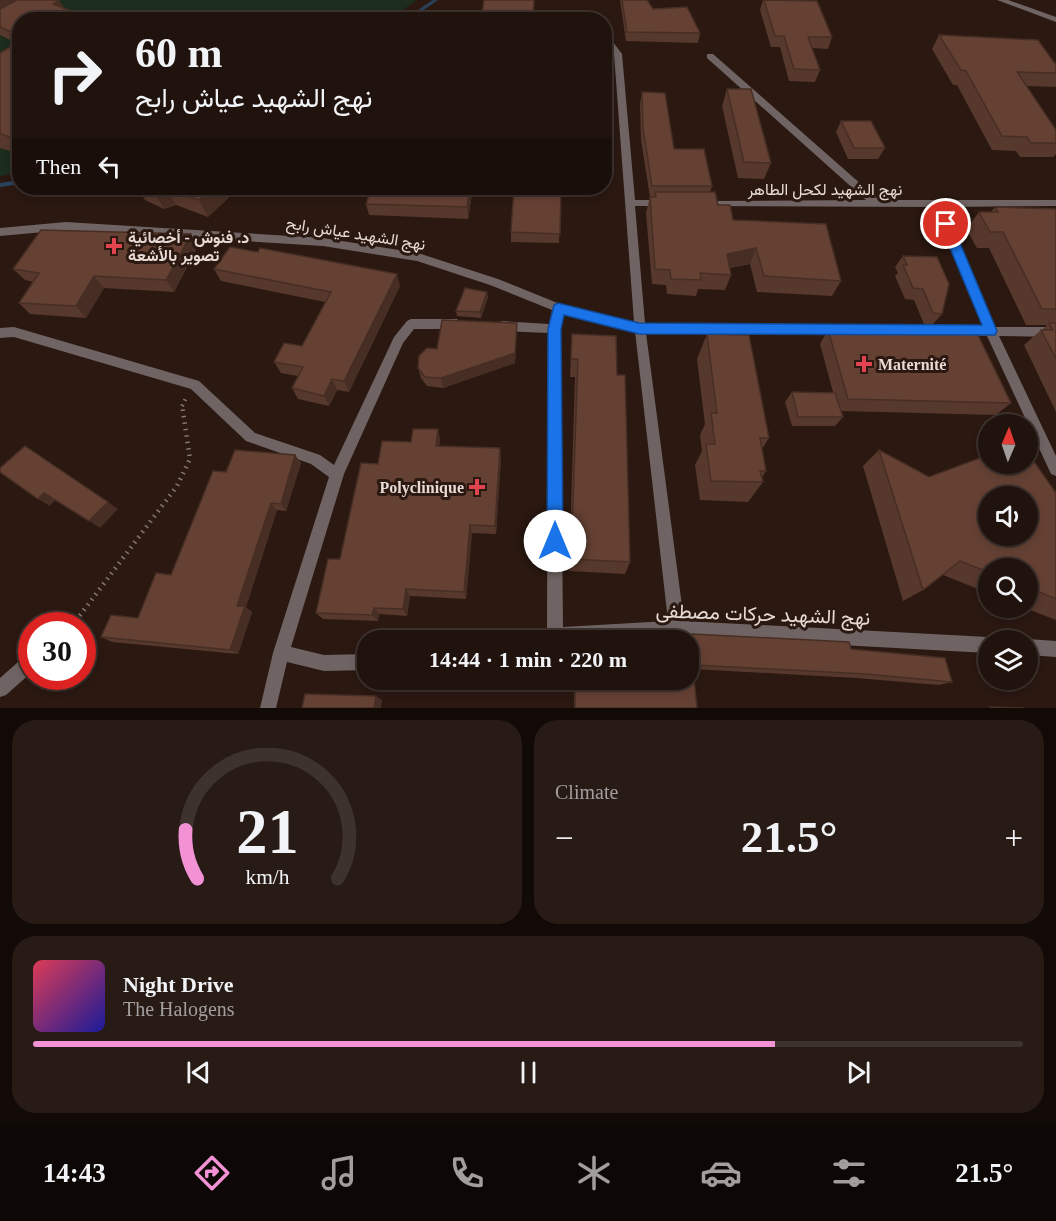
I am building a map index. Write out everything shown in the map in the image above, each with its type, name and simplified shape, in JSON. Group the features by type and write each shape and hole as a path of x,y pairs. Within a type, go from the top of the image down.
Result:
{"street":[{"path":"1001,0 1056,20"},
{"path":"612,45 618,54 639,328 677,628"},
{"path":"710,56 877,204"},
{"path":"630,203 677,204"},
{"path":"937,203 990,331 1056,470"},
{"name":"نهج الشهيد لكحل الطاهر","path":"689,204 1056,203"},
{"name":"نهج الشهيد عياش رابح","path":"0,232 66,226 323,242 418,257 494,282 558,308 639,328 1056,332"},
{"path":"0,240 23,230"},
{"path":"555,630 554,329 558,308"},
{"path":"268,708 281,653 337,474 398,340 411,324 431,322 554,329"},
{"path":"0,333 14,332 195,385 251,437 315,459 337,474"},
{"name":"نهج الشهيد حركات مصطفى","path":"642,630 677,628 978,644"},
{"path":"1038,648 1056,649"},
{"path":"281,653 324,663 357,662"},
{"path":"0,689 18,673"}],"path":[{"path":"82,612 177,486 190,459 182,403 195,385"}],"green space":[{"path":"44,0 417,0 400,12 22,12"},
{"path":"12,17 12,174 0,176 0,24"}],"building":[{"path":"17,0 59,0 53,4 74,12 12,12 12,32 0,27 0,9"},
{"path":"484,0 534,0 533,12 482,12"},
{"path":"622,0 647,0 653,9 687,7 700,33 627,32"},
{"path":"764,0 817,1 832,37 808,37 820,70 794,69 784,36 775,36"},
{"path":"939,35 1038,40 1056,65 1056,73 1017,72 1056,130 1056,143 1031,143 1027,137 1002,136 966,71 961,70"},
{"path":"12,46 12,138 0,134 0,53"},
{"path":"727,89 751,89 771,163 744,162"},
{"path":"642,92 665,93 674,149 704,149 712,186 652,186 643,128"},
{"path":"841,121 871,121 885,148 854,148"},
{"path":"655,192 715,192 718,205 730,205 733,220 826,224 841,281 764,276 756,248 727,254 731,275 700,273 701,280 671,279 670,270 655,269 650,197 656,197"},
{"path":"184,195 205,195 199,200"},
{"path":"369,195 469,195 467,207 366,204"},
{"path":"514,195 561,195 560,234 511,232"},
{"path":"995,207 1056,209 1056,309 1042,309 1003,232 990,232 979,212 998,212"},
{"path":"41,230 191,234 166,280 94,276 76,306 19,303 39,273 13,269"},
{"path":"230,247 258,252 260,248 397,274 344,381 332,379 324,396 292,388 303,367 274,362 284,343 302,346 331,292 214,269"},
{"path":"903,256 937,257 949,284 942,314 933,313 923,289 913,288 903,265 907,265"},
{"path":"465,288 487,292 480,312 456,311"},
{"path":"442,320 517,323 515,353 441,378 425,377 418,368 419,356 427,348 437,349"},
{"path":"1049,323 1056,323 1056,359 1041,330 1053,330"},
{"path":"828,330 977,333 1011,403 848,399"},
{"path":"572,334 616,336 617,375 625,375 630,562 571,559 578,359 571,359"},
{"path":"707,334 749,335 769,438 760,438 766,471 760,471 763,482 711,481 706,444 715,444 711,413 717,413"},
{"path":"792,392 835,393 843,417 798,417"},
{"path":"413,429 438,429 436,446 500,448 495,526 470,525 464,592 406,589 403,609 374,608 372,615 316,613 328,559 340,559 361,463 378,464 382,441 411,442"},
{"path":"25,446 108,502 89,521 44,493 38,499 0,472 0,468"},
{"path":"235,450 295,455 281,504 271,503 237,606 245,606 230,650 101,637 111,615 138,618 156,573 171,575 213,471 226,472"},
{"path":"879,450 929,477 978,459 978,474 1038,474 1038,467 1056,493 1056,599 1038,591 1038,558 978,558 978,568 960,561 923,590"},
{"path":"699,634 849,642 851,649 945,658 952,682 866,674 699,665"},
{"path":"575,690 695,690 697,708 575,708"},
{"path":"305,694 376,696 374,708 302,708"}],"waterway":[{"path":"417,12 436,0"},
{"path":"0,185 12,183"}],"place":[{"name":"د. فنوش - أخصائية تصوير بالأشعة","path":"114,246"},
{"name":"Maternité","path":"864,364"},
{"name":"Polyclinique","path":"477,487"}],"route":[{"path":"555,541 554,329 558,308 639,328 990,331 946,224"}]}
